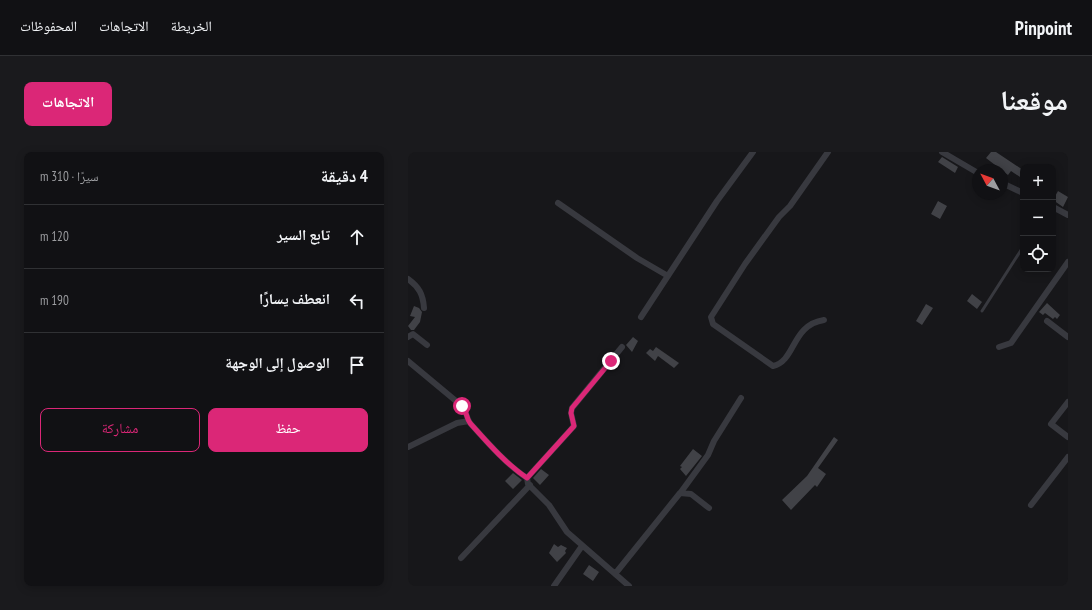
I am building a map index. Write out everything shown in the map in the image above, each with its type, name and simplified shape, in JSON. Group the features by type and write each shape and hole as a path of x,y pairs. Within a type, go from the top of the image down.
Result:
{"street":[{"path":"641,318 718,201 753,152"},
{"path":"824,320 804,327 782,362 773,366 713,324 711,317 745,264 790,206 828,152"},
{"path":"942,152 972,170"},
{"path":"1008,186 1020,192"},
{"path":"558,203 636,258 668,276"},
{"path":"1056,209 1068,215"},
{"path":"999,346 1011,343 1068,262"},
{"path":"408,279 416,284 423,296 424,308"},
{"path":"1047,322 1068,337"},
{"path":"408,337 413,334 427,345"},
{"path":"527,478 574,426 571,413 572,408 622,347"},
{"path":"408,361 466,410 469,421 509,463 527,478 530,485 549,505 568,532 582,546 629,586"},
{"path":"615,574 681,492 708,455 714,441 741,398"},
{"path":"1068,402 1051,424 1068,438"},
{"path":"408,447 458,423 469,421"},
{"path":"1031,505 1068,457"},
{"path":"460,558 530,485"},
{"path":"681,492 691,494 709,508"},
{"path":"554,586 582,546"}],"lane":[{"path":"982,311 1020,252"}],"building":[{"path":"991,152 996,152 1020,168 1020,177 1011,171 1008,175 1008,164 994,164 986,158"},
{"path":"942,157 958,167 955,173 938,162"},
{"path":"1058,191 1068,197 1063,207 1056,202 1056,195"},
{"path":"938,201 947,206 940,219 931,214"},
{"path":"972,294 982,302 977,309 967,301"},
{"path":"1047,303 1060,315 1057,319 1055,317 1053,319 1045,313 1043,315 1039,312"},
{"path":"926,304 933,308 922,325 916,321"},
{"path":"414,306 419,308 422,312 420,322 414,330 411,330 408,326 415,317 410,316"},
{"path":"633,337 638,341 632,352 626,345"},
{"path":"656,347 679,363 674,368 658,356 655,361 646,353 650,349 653,351"},
{"path":"834,437 838,440 818,468 826,474 817,487 815,485 791,510 782,500 807,476"},
{"path":"693,449 702,456 686,476 680,469 682,467 680,466"},
{"path":"541,469 549,475 540,485 533,478"},
{"path":"513,473 522,480 513,489 505,481"},
{"path":"554,544 558,547 561,545 567,548 565,551 566,553 557,562 549,553"},
{"path":"589,565 599,572 593,581 583,574"}],"route":[{"path":"462,406 466,410 469,421 485,439 519,474 527,478 570,432 574,426 571,413 572,408 611,361"}]}
